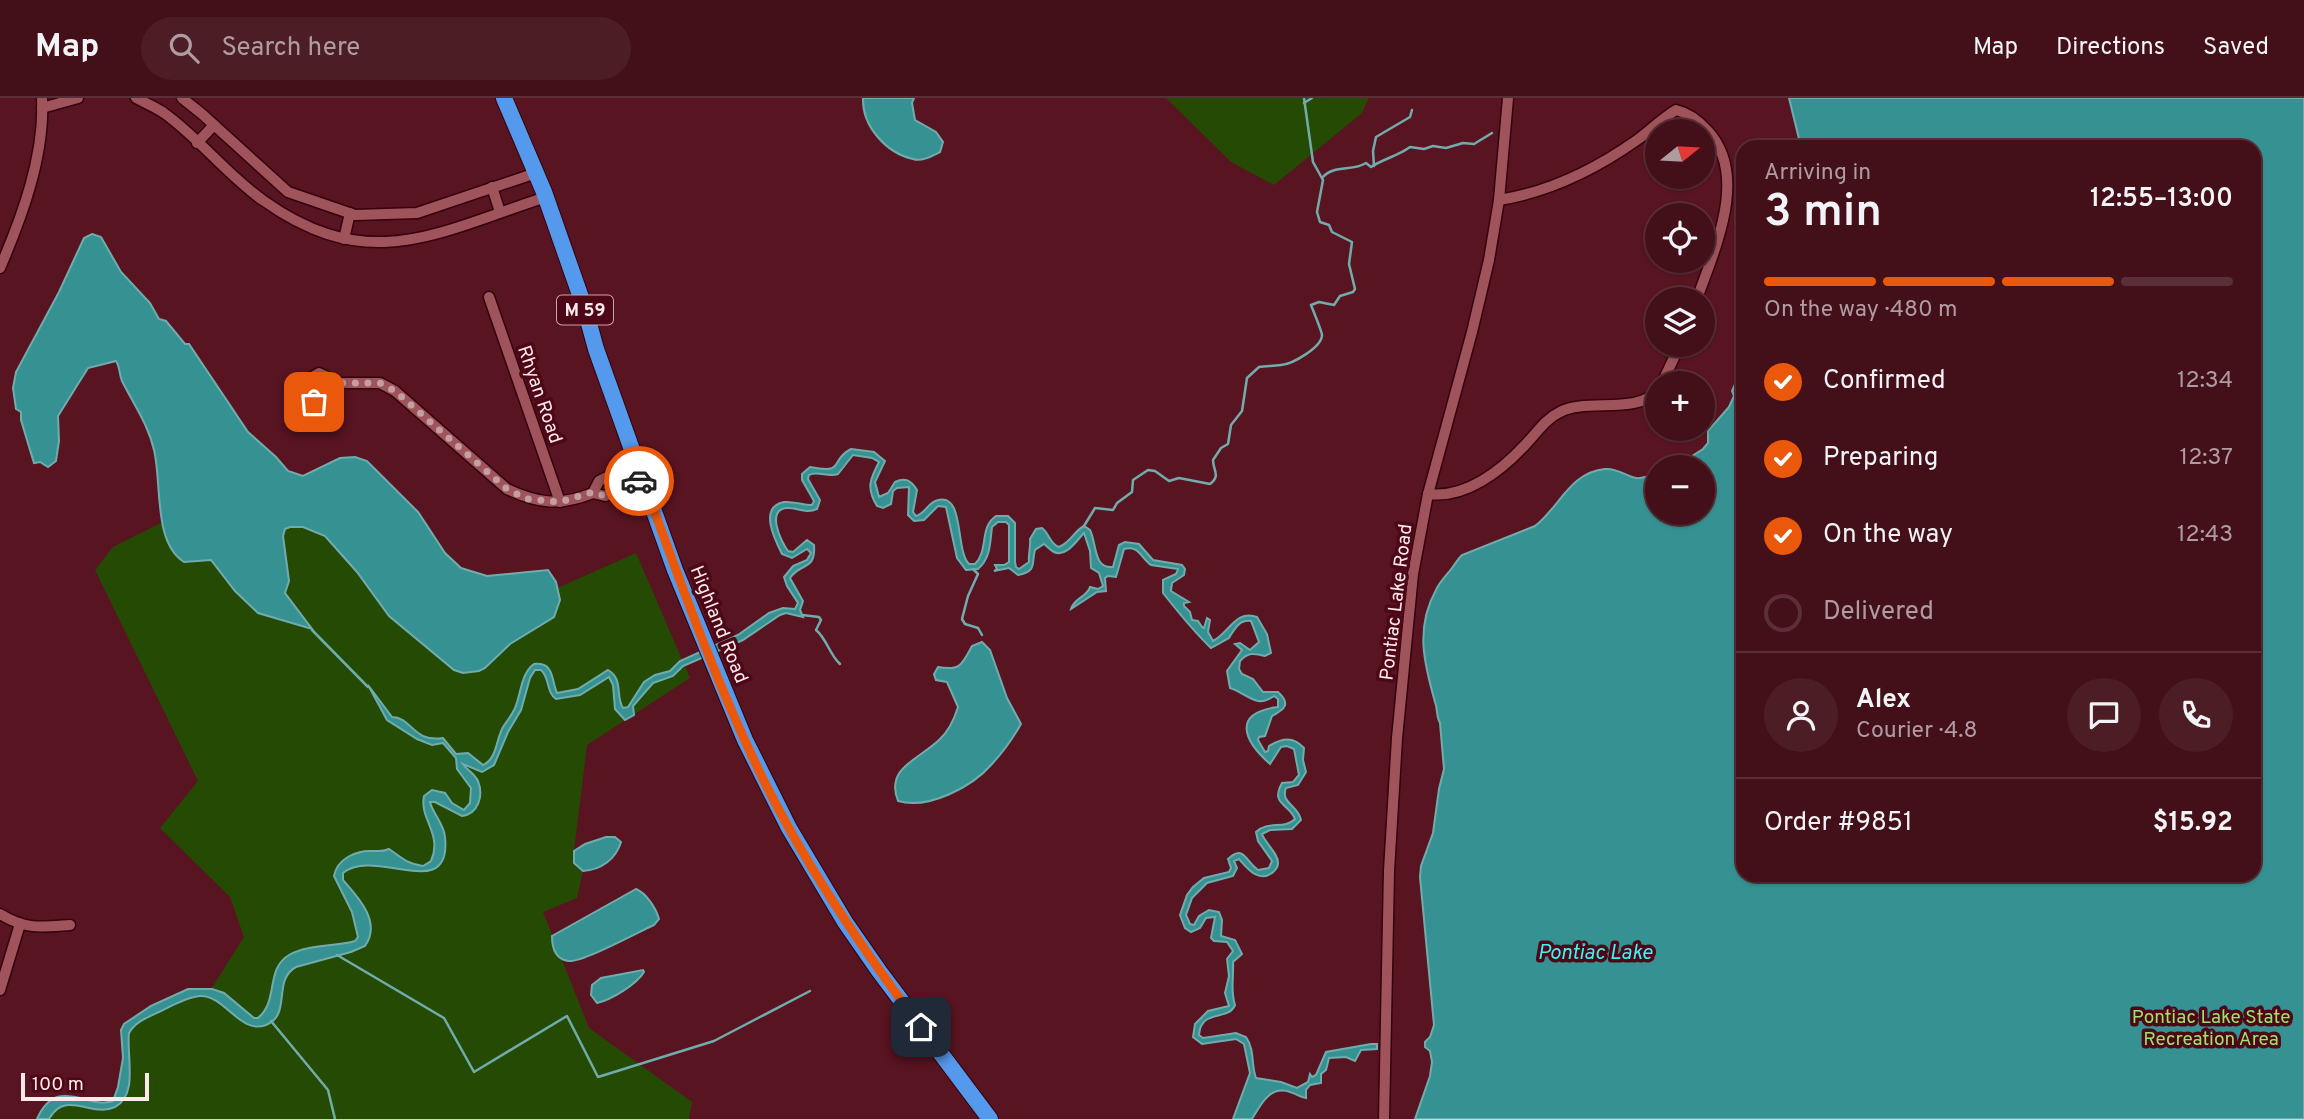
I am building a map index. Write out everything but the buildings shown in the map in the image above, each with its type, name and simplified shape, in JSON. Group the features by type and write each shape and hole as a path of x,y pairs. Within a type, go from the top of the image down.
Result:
{"highway":[{"name":"Highland Road","path":"504,98 546,197 596,349 691,611 765,783 815,873 879,971 990,1119"}],"street":[{"path":"0,268 24,209 34,174 42,103 78,98"},
{"path":"136,98 165,114 264,202 313,229 344,239 365,243 432,237 546,197"},
{"path":"182,98 288,192 355,215 417,213 536,173"},
{"name":"Pontiac Lake Road","path":"1384,1119 1389,871 1411,585 1428,494 1479,307 1499,200 1508,98"},
{"path":"1499,200 1524,196 1570,178 1639,138 1660,119 1676,110 1686,112 1712,135 1728,174 1728,189 1717,241 1702,287"},
{"path":"197,143 214,125"},
{"path":"492,187 500,212"},
{"path":"344,239 350,213"},
{"name":"Rhyan Road","path":"489,298 560,502"},
{"path":"340,383 380,383 395,391 507,489 527,499 560,502 593,492 605,496 643,480"},
{"path":"1428,494 1445,495 1491,476 1507,464 1548,420 1562,410 1645,399"},
{"path":"593,492 599,481 637,462"},
{"path":"0,914 35,928 70,925"},
{"path":"0,990 20,924"}],"green space":[{"path":"1166,98 1369,98 1362,113 1274,185 1231,162"},
{"path":"173,517 328,518 448,647 546,593 636,553 690,678 587,745 574,851 574,863 583,871 577,898 543,912 589,1028 692,1102 689,1119 49,1119 61,1107 67,1105 107,1109 122,1094 131,1078 128,1040 133,1028 164,1009 206,997 244,937 230,897 160,828 198,781 95,570 113,547"}],"water":[{"path":"863,98 914,98 912,103 915,120 936,132 943,142 940,152 916,160 894,151 871,128"},
{"name":"Pontiac Lake","path":"1789,98 2304,98 2304,1119 1415,1119 1430,1076 1432,1062 1425,1042 1434,1025 1420,877 1421,866 1433,833 1444,769 1440,723 1425,659 1425,618 1429,604 1439,584 1462,555 1535,526 1574,484 1593,472 1610,469 1632,477 1645,477 1645,525 1715,525 1715,455 1694,455 1703,449 1708,441 1715,441 1715,423 1729,407 1736,382 1736,882 2261,882 2261,140 1799,140"},
{"path":"92,234 101,237 121,272 150,303 159,319 166,321 185,344 189,344 248,432 288,471 303,476 340,458 355,457 367,461 418,512 445,553 461,568 487,576 548,570 556,582 560,600 554,617 510,644 485,668 463,673 454,670 389,616 357,572 325,536 303,527 285,529 283,536 289,581 285,593 312,629 258,613 235,591 211,560 184,562 174,553 167,541 160,511 154,450 144,423 122,381 116,361 88,368 58,416 59,441 56,461 48,467 40,462 34,463 21,412 16,409 13,388 16,372 59,292 84,238"},
{"path":"851,449 874,452 885,461 875,482 879,497 888,493 895,482 905,480 917,490 913,512 916,516 932,503 947,500 956,514 962,548 969,564 975,564 979,558 988,526 996,516 1008,516 1015,523 1015,562 1019,569 1029,562 1030,539 1036,529 1042,528 1059,547 1084,526 1090,530 1099,560 1107,567 1113,567 1119,545 1125,542 1139,544 1153,560 1182,565 1185,569 1184,575 1172,583 1171,591 1189,602 1184,603 1184,606 1190,612 1192,620 1198,621 1204,628 1207,618 1210,620 1208,632 1213,641 1238,619 1250,615 1257,617 1267,634 1271,653 1265,656 1246,656 1240,661 1239,669 1242,674 1253,679 1263,692 1278,692 1285,703 1283,708 1272,716 1265,736 1259,737 1265,752 1269,746 1283,740 1296,742 1304,748 1306,772 1298,785 1286,788 1285,793 1287,801 1297,811 1301,820 1292,829 1270,830 1262,834 1278,860 1273,872 1267,876 1258,875 1239,859 1234,861 1237,868 1233,876 1207,883 1192,898 1186,915 1190,924 1194,925 1199,916 1209,910 1219,912 1222,920 1221,936 1235,940 1242,954 1233,962 1232,989 1235,1005 1227,1013 1204,1021 1199,1035 1203,1038 1236,1033 1246,1037 1251,1047 1256,1078 1297,1088 1308,1082 1310,1074 1312,1077 1316,1075 1326,1052 1371,1044 1377,1044 1377,1049 1361,1050 1355,1061 1346,1057 1329,1058 1326,1070 1321,1074 1321,1083 1310,1085 1306,1090 1306,1098 1277,1091 1267,1097 1252,1119 1233,1119 1250,1073 1244,1044 1236,1039 1202,1044 1193,1037 1195,1024 1208,1011 1229,1006 1225,993 1229,976 1227,959 1233,951 1227,942 1214,941 1211,938 1215,917 1206,918 1200,928 1191,932 1185,928 1180,915 1187,895 1204,878 1229,872 1231,868 1228,859 1238,853 1258,870 1269,868 1272,861 1258,841 1256,832 1266,826 1286,824 1295,819 1278,796 1282,783 1293,782 1299,775 1294,749 1281,747 1270,764 1254,746 1247,729 1253,715 1278,707 1278,699 1274,696 1268,700 1257,701 1230,688 1227,671 1242,650 1235,644 1240,643 1250,650 1259,642 1251,621 1240,623 1229,638 1211,648 1163,593 1163,580 1176,574 1178,569 1151,565 1136,550 1129,548 1124,549 1116,577 1105,578 1106,591 1097,592 1071,609 1090,587 1098,589 1103,586 1099,573 1091,568 1090,551 1084,533 1063,553 1054,552 1044,544 1035,550 1031,569 1018,575 1009,568 994,571 997,569 995,565 1009,562 1009,525 1006,522 998,522 992,527 989,550 982,565 978,569 966,570 957,558 946,507 938,506 924,520 914,521 908,515 909,487 893,491 891,504 883,508 877,506 870,484 879,462 853,455 838,474 809,475 808,479 820,500 817,509 806,511 788,508 777,513 777,526 788,551 793,552 807,540 814,545 813,559 790,578 803,601 800,610 803,617 786,613 780,615 743,640 683,666 673,676 653,683 633,706 634,715 625,720 615,709 613,685 609,677 580,695 556,699 544,673 535,670 521,710 494,765 482,772 463,764 477,779 480,787 476,808 468,815 462,816 430,802 445,837 444,857 437,868 424,871 357,866 343,873 343,880 361,902 369,919 370,937 365,946 296,967 285,980 278,1014 266,1025 248,1025 209,997 200,996 184,1000 146,1018 129,1033 129,1084 122,1101 115,1107 106,1109 63,1106 49,1119 37,1119 54,1098 73,1096 103,1103 113,1101 123,1058 121,1030 124,1024 151,1006 188,989 212,989 224,993 254,1018 258,1018 268,1003 277,968 289,955 304,949 355,941 358,937 352,912 334,876 343,860 360,852 389,849 417,865 423,866 431,861 434,843 423,804 424,796 432,790 445,793 452,803 464,810 470,803 471,788 457,769 456,758 443,743 432,745 417,739 387,720 368,685 392,717 404,721 425,737 443,738 456,754 468,753 483,765 494,754 501,732 515,708 524,678 534,664 541,664 549,669 557,693 578,689 608,670 618,683 623,708 628,707 644,682 655,675 670,671 680,661 738,635 769,613 783,608 795,609 798,603 784,577 793,566 807,560 811,553 807,549 792,558 782,554 771,525 772,510 784,502 812,505 814,501 802,480 802,474 810,467 833,468"},
{"path":"982,642 990,650 1007,698 1021,724 992,764 973,781 936,799 910,803 898,801 895,790 900,772 943,737 958,707 947,682 936,680 934,674 938,667 951,668 959,665 972,646"},
{"path":"606,837 615,837 621,842 607,862 583,871 574,863 574,851"},
{"path":"636,889 647,897 656,910 659,919 654,925 585,957 568,961 557,955 552,936"},
{"path":"643,970 636,981 609,999 597,1003 591,995 592,985 601,978"}],"waterway":[{"path":"1084,526 1095,508 1113,510 1117,503 1132,492 1133,480 1148,470 1155,471 1169,481 1179,478 1210,484 1216,476 1213,460 1221,448 1228,444 1231,425 1242,411 1247,378 1259,367 1286,364 1312,350 1322,335 1311,305 1319,302 1334,305 1340,296 1355,289 1349,264 1352,242 1332,232 1329,225 1320,222 1317,212 1323,180 1313,162 1304,98"},
{"path":"1304,103 1312,98"},
{"path":"1374,166 1376,137 1410,117 1412,110"},
{"path":"1322,178 1338,169 1366,163 1371,167 1410,147 1446,148 1463,143 1474,144 1492,133"},
{"path":"973,569 978,574 962,619 965,624 978,628 982,635"},
{"path":"802,615 819,617 821,620 816,630 840,664"},
{"path":"312,630 368,687"},
{"path":"337,955 444,1018 474,1072 567,1016 598,1077 714,1041 810,991"},
{"path":"271,1021 328,1090 335,1119"}],"way so far":[{"path":"314,402 323,402 331,397 340,383 380,383 395,391 507,489 527,499 560,502 593,492 605,496 639,481"}],"route":[{"path":"639,481 643,480 721,686 765,783 845,922 921,1027"}],"park label":[{"name":"Pontiac Lake State Recreation Area","path":"2211,1027"}]}
